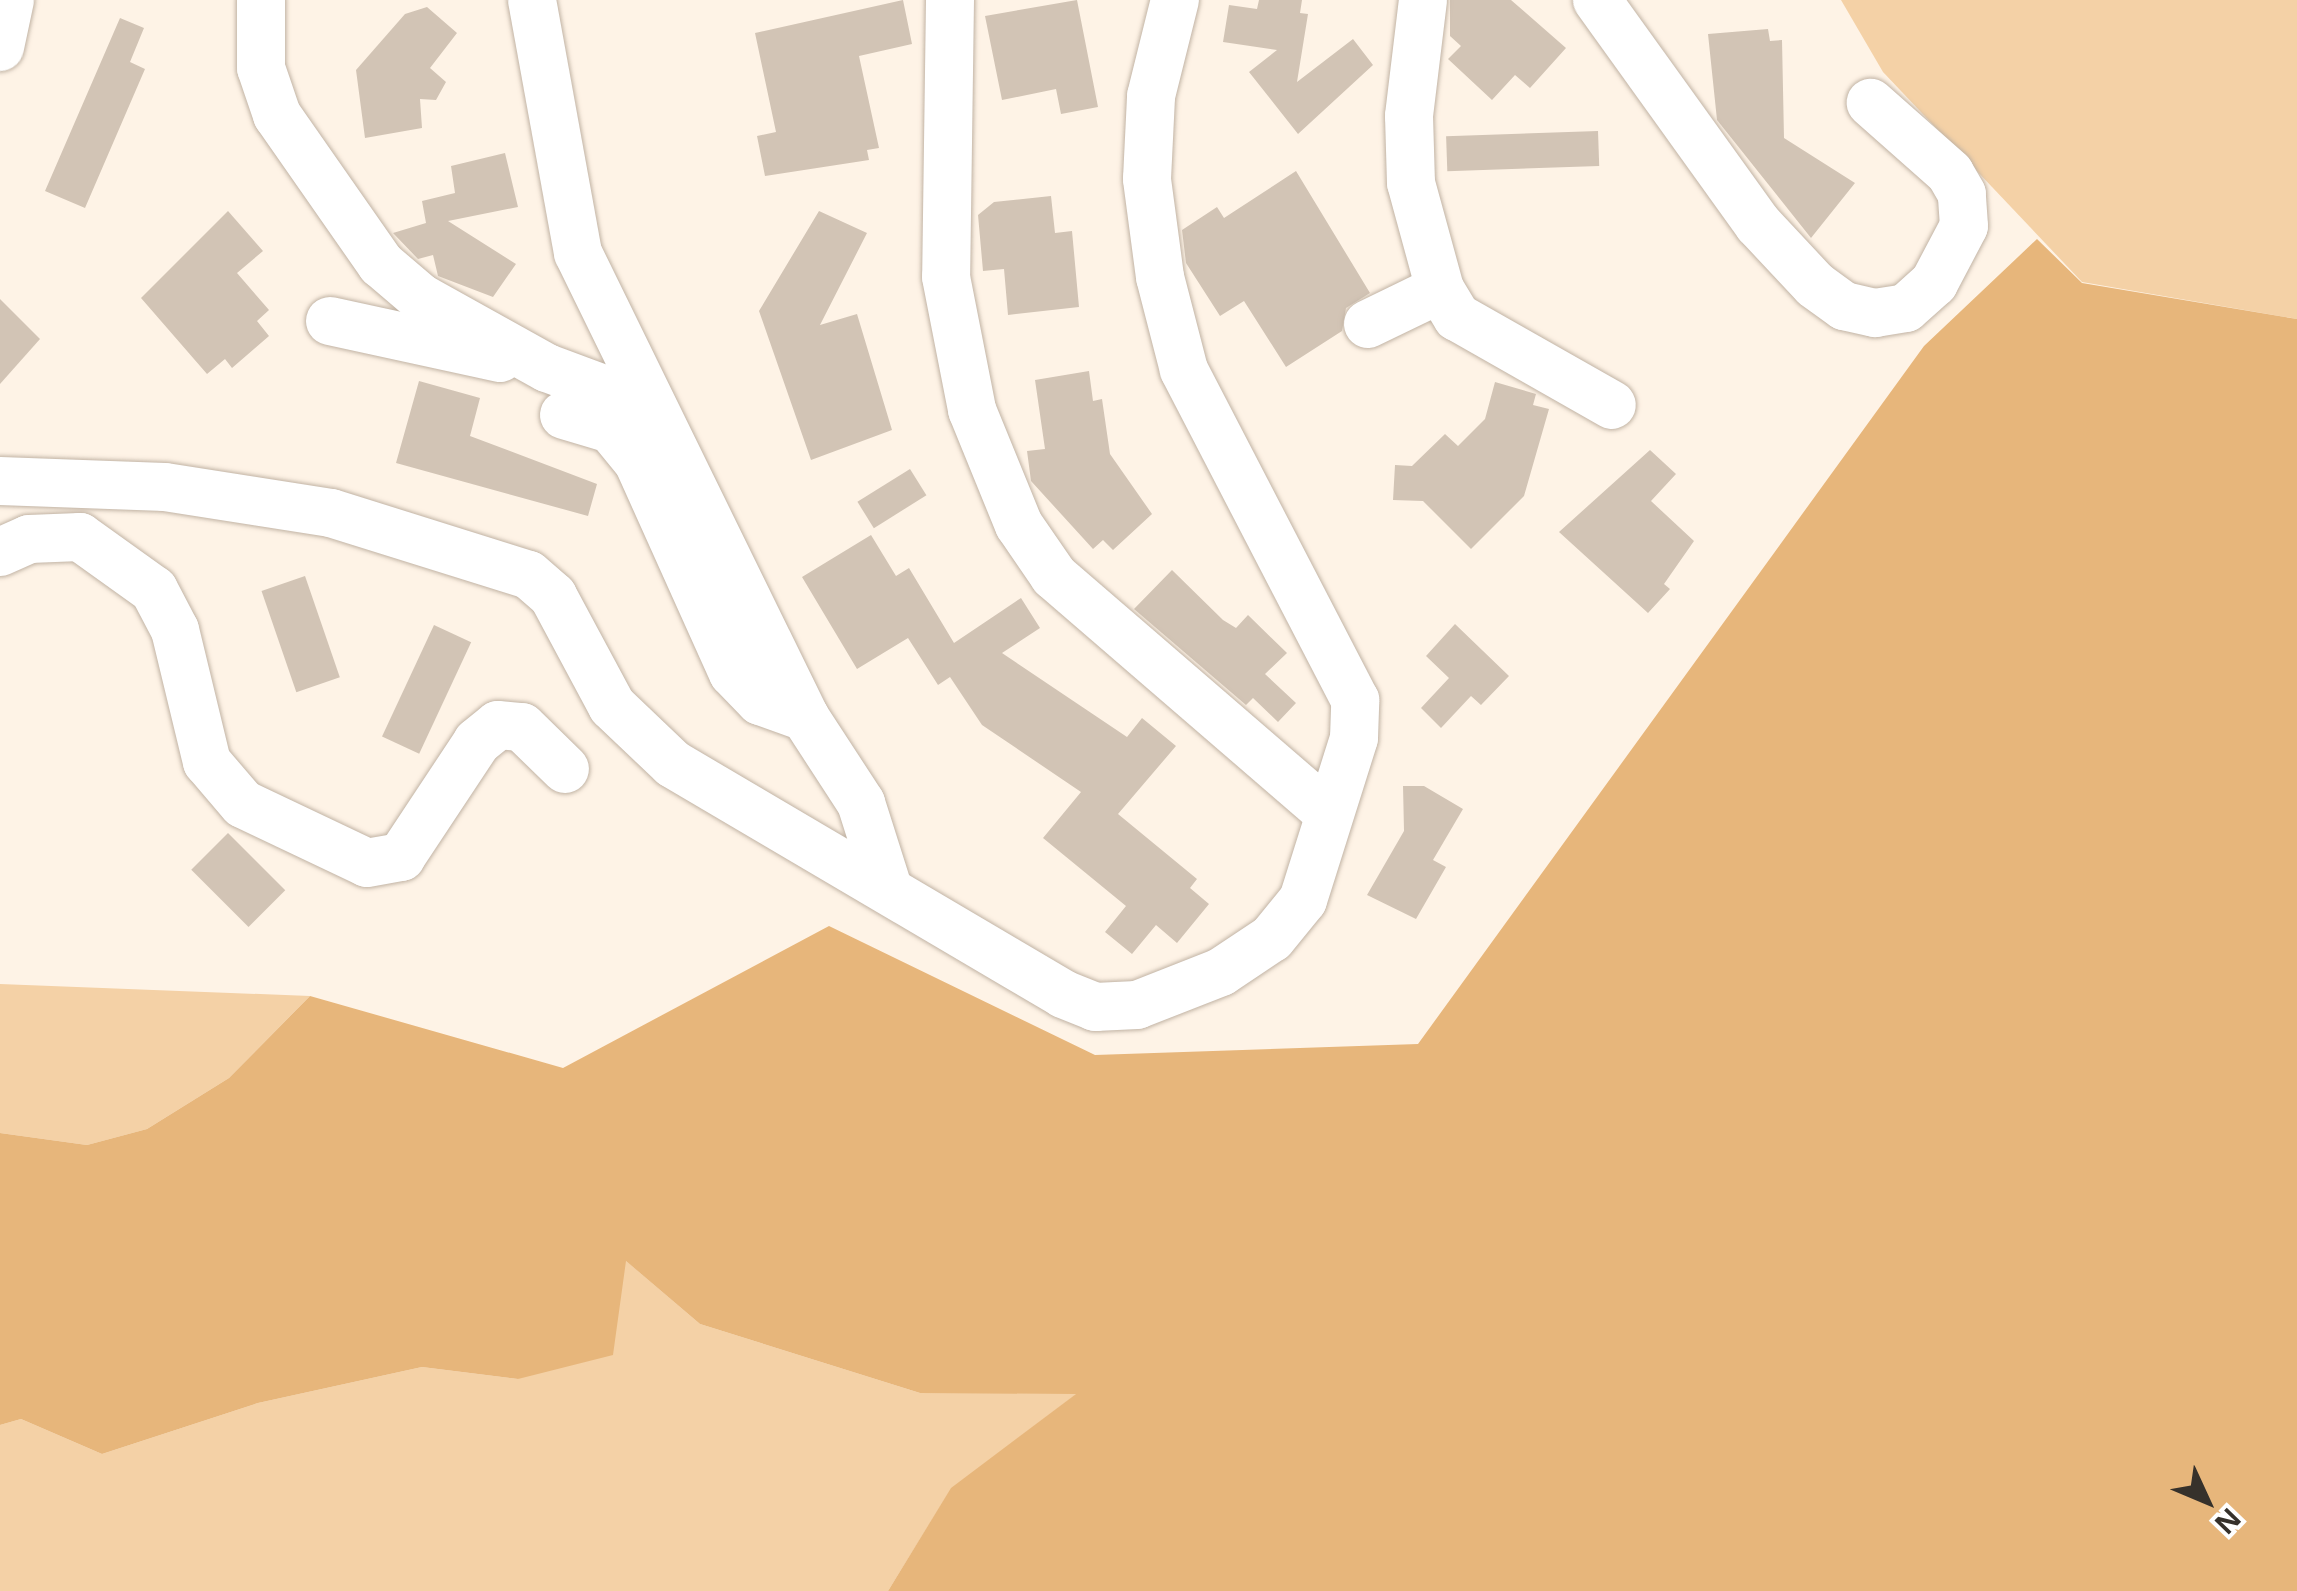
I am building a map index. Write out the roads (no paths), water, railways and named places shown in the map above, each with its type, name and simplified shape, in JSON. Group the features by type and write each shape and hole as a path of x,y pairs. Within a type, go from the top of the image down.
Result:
{"street":[{"path":"0,47 10,0"},
{"path":"261,0 261,68 278,115 382,264 421,298 547,368"},
{"path":"532,0 578,253 649,406 804,717 861,802 887,885"},
{"path":"950,0 946,278 972,410 1019,526 1054,576 1329,813"},
{"path":"0,481 164,487 331,513 529,575 553,596 612,706 636,733 673,764 887,885 1064,994 1096,1007 1137,1005 1221,972 1272,938 1304,900 1354,738 1355,700 1184,370 1160,276 1147,179 1152,96 1175,0"},
{"path":"1423,0 1409,116 1411,183 1440,289 1457,317 1612,405"},
{"path":"1597,0 1758,224 1814,285 1875,313 1906,308 1934,283 1964,226 1962,194 1950,173 1872,103"},
{"path":"1368,324 1440,289"},
{"path":"330,321 547,368 649,406"},
{"path":"564,415 610,430 638,462 733,673 760,701 804,717"},
{"path":"0,552 29,539 80,536 154,590 175,630 208,762 243,804 368,863 402,856 477,742 498,726 522,726 565,769"}]}
